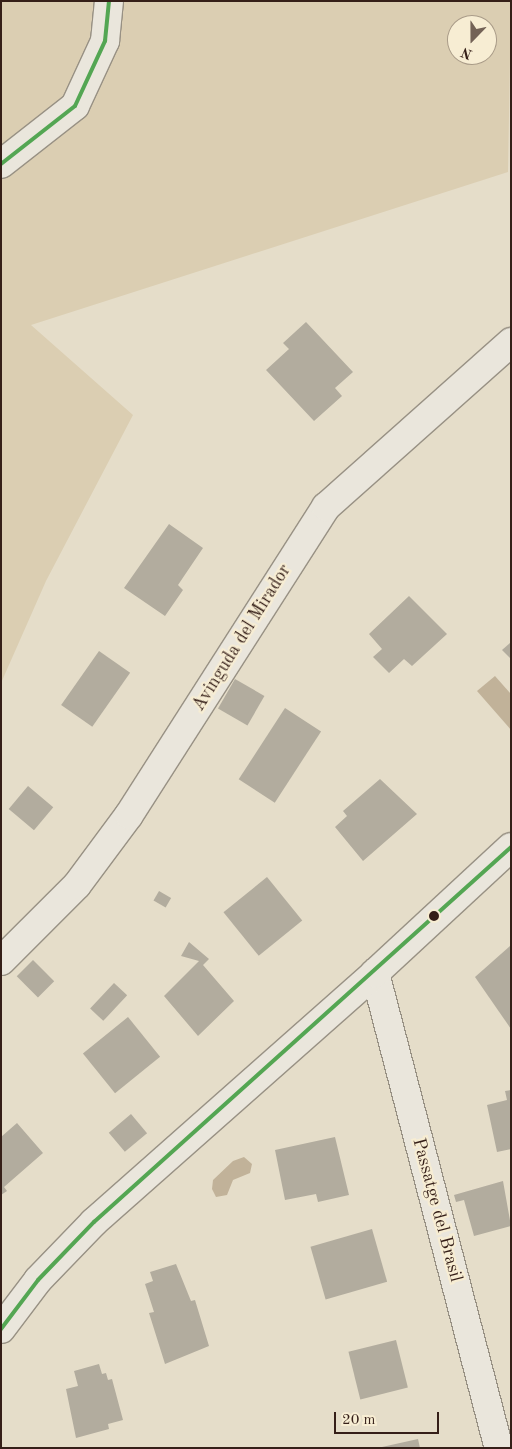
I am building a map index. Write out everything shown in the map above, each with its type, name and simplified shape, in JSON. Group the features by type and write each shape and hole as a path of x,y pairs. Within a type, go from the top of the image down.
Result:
{"street":[{"path":"1,164 75,106 94,73 105,41 109,1"},
{"name":"Avinguda del Mirador","path":"1,961 77,885 129,815 326,507 511,342"},
{"path":"1,1329 38,1280 94,1222 375,973 511,846"},
{"name":"Passatge del Brasil","path":"375,973 498,1448"}],"shaded area":[{"path":"1,1 511,1 508,172 31,325 133,415 46,581 1,683"},
{"path":"495,676 511,694 511,730 477,691"},
{"path":"244,1157 252,1164 250,1173 233,1180 227,1195 216,1197 212,1189 213,1180 233,1161"}],"building":[{"path":"306,322 353,372 335,388 342,396 314,421 266,370 289,349 283,343"},
{"path":"169,524 203,548 178,585 183,590 165,616 124,588"},
{"path":"409,596 447,634 412,666 404,659 389,673 373,657 382,649 369,634"},
{"path":"511,642 511,659 502,650"},
{"path":"99,651 130,673 92,727 61,705"},
{"path":"235,679 264,696 247,725 218,708"},
{"path":"285,708 321,731 275,803 239,779"},
{"path":"380,779 417,814 363,861 335,827 347,816 343,811"},
{"path":"28,786 53,807 34,830 9,809"},
{"path":"267,877 302,921 259,956 223,912"},
{"path":"159,891 171,898 166,908 154,901"},
{"path":"189,942 209,959 203,965 234,1001 198,1036 164,996 199,961 181,956"},
{"path":"511,945 511,1029 475,977"},
{"path":"33,960 54,981 38,997 17,976"},
{"path":"114,983 127,995 103,1021 90,1009"},
{"path":"128,1017 160,1057 115,1093 83,1054"},
{"path":"511,1090 511,1149 497,1152 487,1105 507,1100 505,1091"},
{"path":"131,1114 147,1133 125,1152 109,1133"},
{"path":"17,1123 43,1153 4,1187 7,1191 1,1195 1,1137"},
{"path":"335,1137 349,1195 318,1202 316,1194 285,1200 275,1150"},
{"path":"503,1181 511,1226 474,1236 464,1200 456,1202 454,1195"},
{"path":"372,1229 387,1282 326,1300 310,1247"},
{"path":"176,1264 191,1301 195,1300 209,1346 165,1364 149,1313 154,1312 145,1284 153,1281 150,1272"},
{"path":"396,1340 408,1388 360,1399 348,1352"},
{"path":"99,1364 102,1374 106,1373 108,1380 112,1379 123,1420 108,1424 109,1429 76,1438 66,1389 78,1386 74,1371"},
{"path":"418,1439 420,1448 382,1448 382,1447"}],"transit line":[{"path":"1,164 75,106 105,41 109,1"},
{"path":"1,1329 38,1280 94,1222 511,847"}]}
